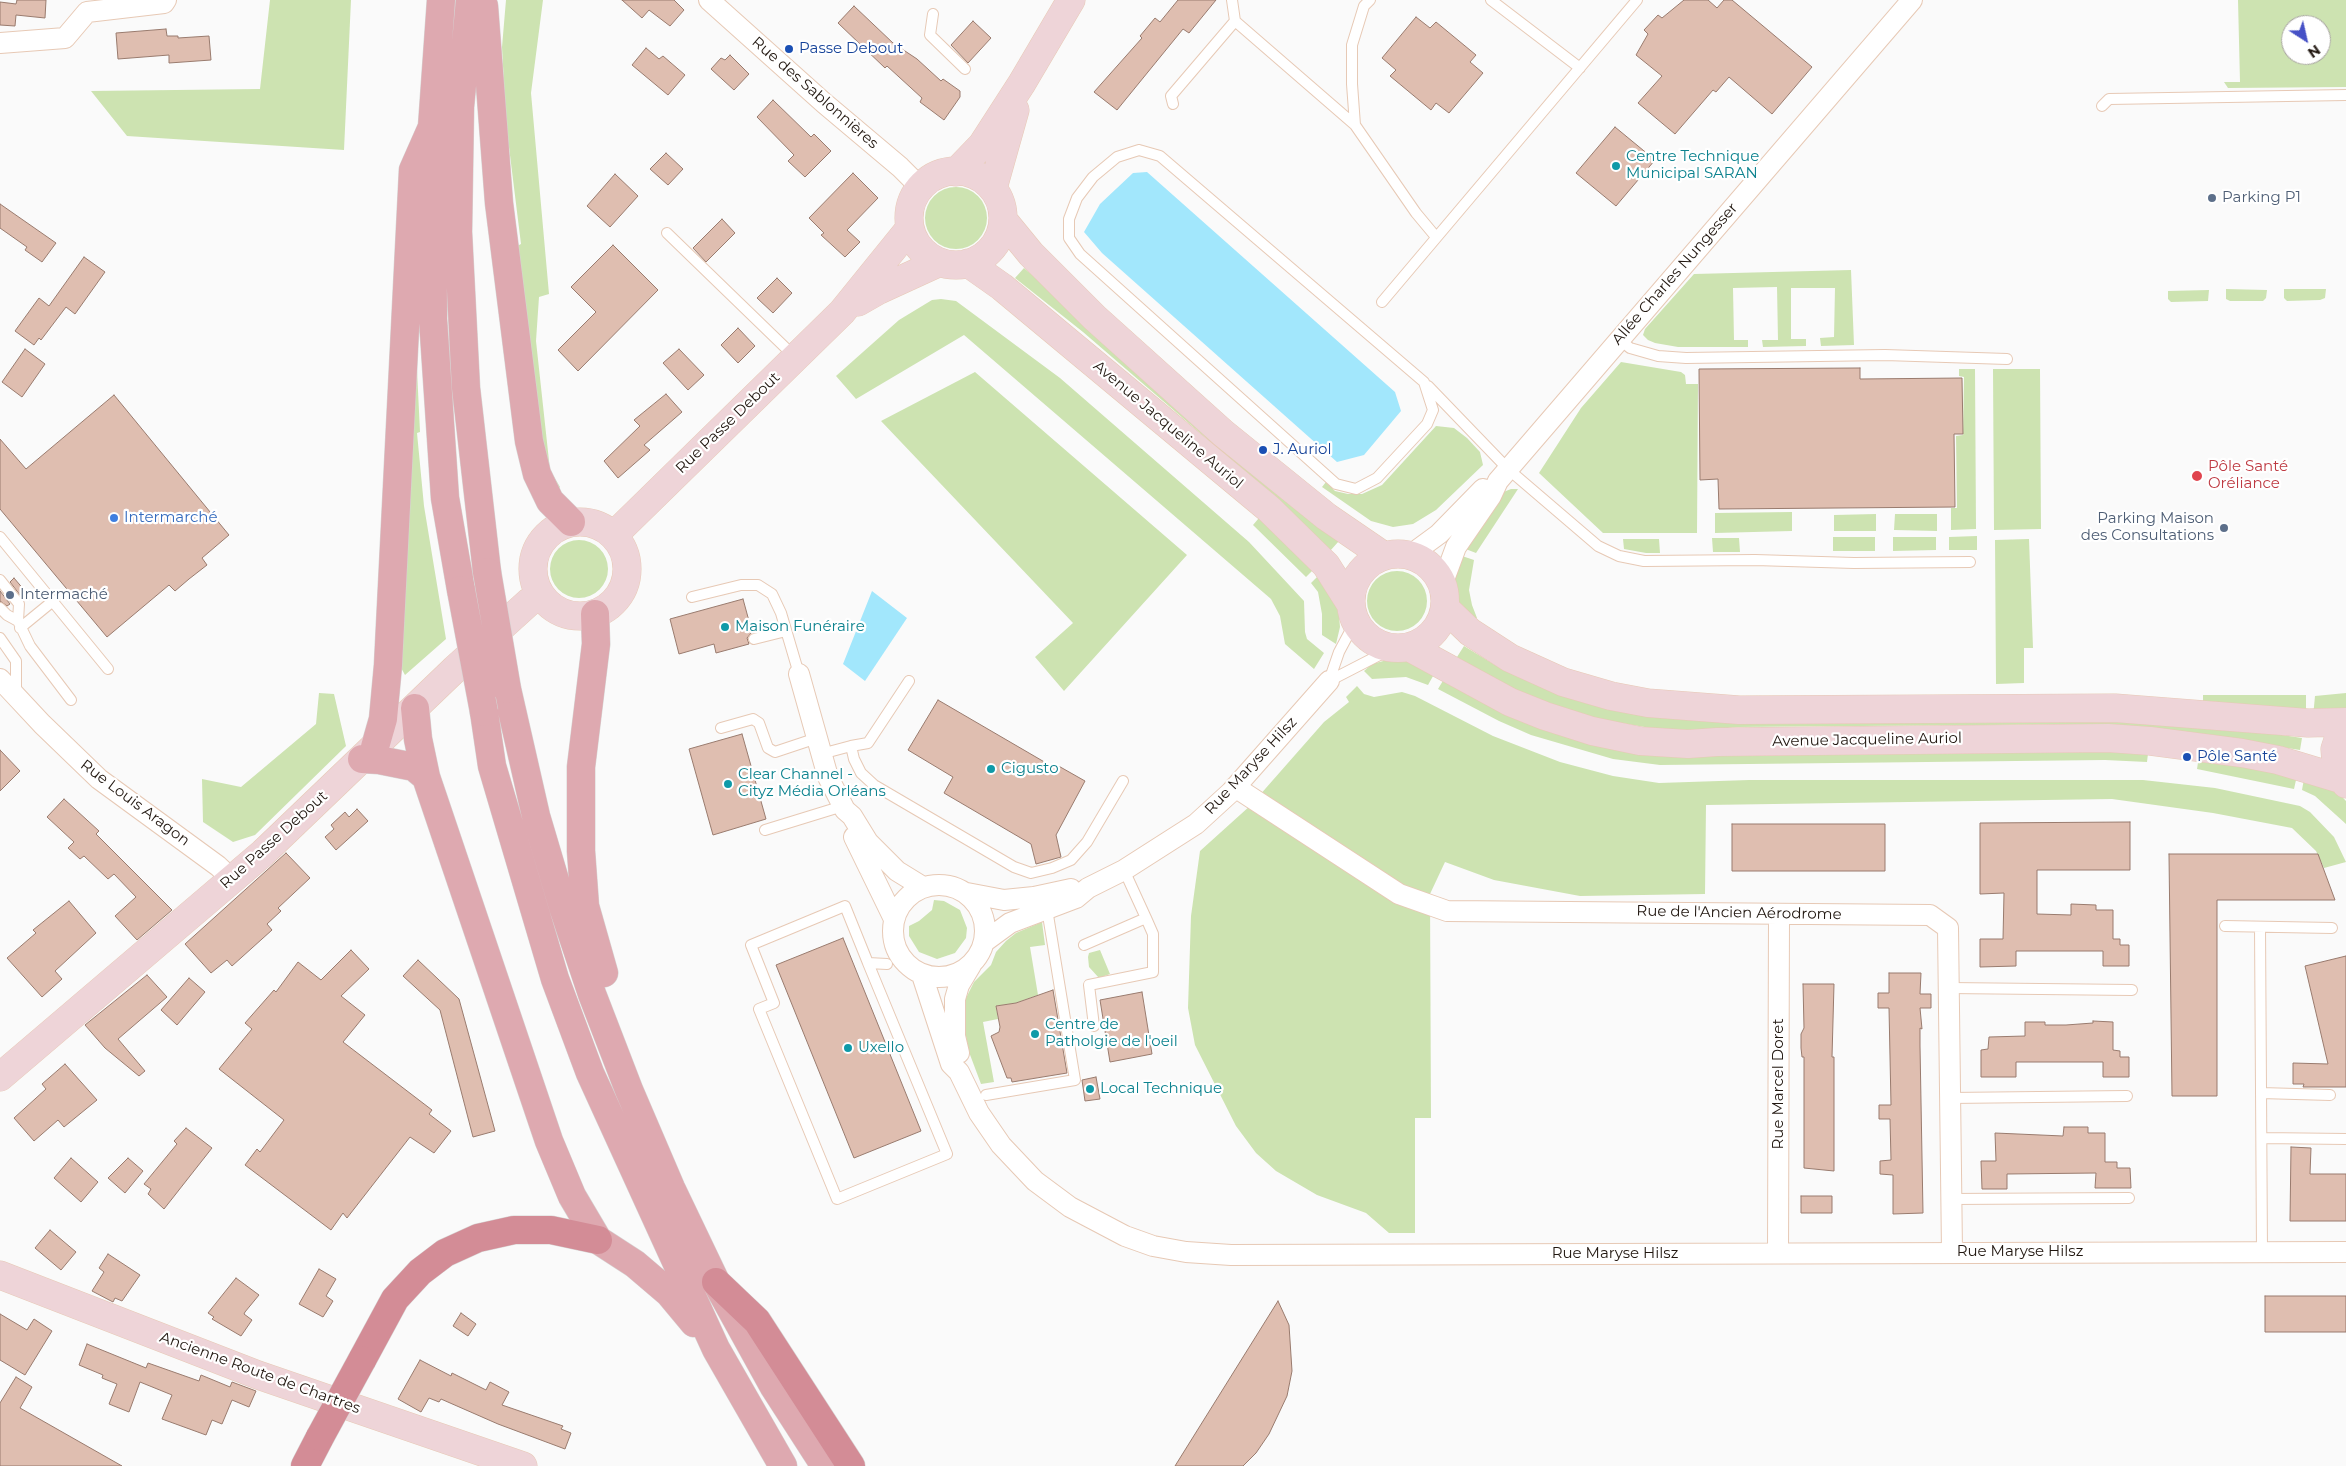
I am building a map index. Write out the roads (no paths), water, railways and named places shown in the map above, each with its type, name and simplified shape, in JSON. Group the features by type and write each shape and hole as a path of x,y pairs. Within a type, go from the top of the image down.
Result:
{"highway":[{"path":"306,1466 396,1299 420,1272 445,1253 478,1238 514,1230 552,1230 598,1240"},
{"path":"716,1282 757,1321 851,1466"}],"main road":[{"path":"441,0 432,127 433,319 445,498 492,766 555,979 590,1073 716,1349 783,1466"},
{"path":"470,0 460,107 458,224 466,388 487,572 507,689 536,816 563,907 592,994 629,1090 671,1188 716,1282 774,1387 825,1466"},
{"path":"484,0 483,14 499,203 529,441 537,474 550,501 571,522"},
{"path":"956,172 982,144 1022,83 1064,10 1076,0"},
{"path":"993,188 1022,83"},
{"path":"426,777 414,767 379,760 368,753 383,719 388,666 413,170 432,127"},
{"path":"956,172 982,179 993,188 1001,203 1004,221 996,243 979,259 968,264 954,265 931,258 918,245 910,228 909,214 912,200 920,187 930,179 956,172"},
{"name":"Avenue Jacqueline Auriol","path":"1004,221 1031,254 1094,317 1223,433 1308,503 1397,556"},
{"name":"Rue Passe Debout","path":"614,535 842,312 910,228"},
{"name":"Rue Passe Debout","path":"842,312 880,290 940,262"},
{"name":"Avenue Jacqueline Auriol","path":"968,264 1002,287 1269,509 1326,565 1352,612"},
{"path":"571,522 586,522 601,526 614,535 623,548 628,564 626,580 620,594 609,606 595,614 579,616 563,613 550,605 541,595 534,578 533,564 537,549 551,532 571,522"},
{"path":"1397,556 1430,566 1443,596 1442,619 1429,637 1401,648 1377,644 1364,635 1352,612 1351,592 1359,574 1374,560 1397,556"},
{"name":"Rue Passe Debout","path":"0,1077 232,879 519,612 541,595"},
{"name":"Avenue Jacqueline Auriol","path":"1443,596 1470,632 1517,662 1563,682 1611,696 1648,703 1739,710 2115,708 2308,724 2346,724"},
{"path":"595,614 596,644 581,767 581,852 585,906 597,953 629,1040 629,1090"},
{"name":"Avenue Jacqueline Auriol","path":"1401,648 1510,702 1545,716 1592,731 1640,741 1688,744 1756,741 2108,738 2150,741 2242,753 2303,766 2344,781"},
{"path":"388,666 394,678 420,703 418,739 426,777 549,1141 572,1196 598,1240 635,1264 669,1293 716,1349"},
{"path":"2344,781 2336,764 2335,749 2346,724"},
{"name":"Ancienne Route de Chartres","path":"0,1275 258,1375 523,1466"}],"street":[{"path":"0,43 64,38 87,12 164,3 166,0"},
{"name":"Rue des Sablonnières","path":"709,0 824,103 900,167 920,187"},
{"name":"Allée Charles Nungesser","path":"1443,596 1456,547 1503,475 1912,0"},
{"name":"Allée Charles Nungesser","path":"1397,556 1439,534 1483,490 1503,475"},
{"path":"799,674 828,777 844,808 852,816 868,842 896,871 923,887"},
{"name":"Rue Louis Aragon","path":"0,679 16,698 99,779 210,860 232,879"},
{"name":"Rue Maryse Hilsz","path":"984,942 1010,923 1076,898 1088,888 1124,870 1196,824 1235,787 1329,681"},
{"name":"Rue de l'Ancien Aérodrome","path":"1235,787 1399,894 1447,911 1930,915 1948,928 1952,1252"},
{"path":"844,808 844,818 894,920"},
{"path":"938,884 953,886 967,893 977,903 983,915 986,928 984,942 971,964 961,972 948,977 935,978 922,975 910,968 898,952 892,933 894,920 900,905 910,894 923,887 938,884"},
{"name":"Rue Maryse Hilsz","path":"967,893 1004,900 1034,897 1072,888 1088,888"},
{"name":"Rue Marcel Doret","path":"1778,1253 1779,915"},
{"name":"Rue Maryse Hilsz","path":"959,1072 961,1059 955,1036 955,999 959,985 971,964"},
{"name":"Rue Maryse Hilsz","path":"922,975 951,1064 959,1072 979,1113 1001,1145 1035,1181 1096,1222 1125,1236 1153,1246 1186,1252 1231,1255 2346,1252"}],"lane":[{"path":"1232,0 1234,20 1355,125 1416,213 1436,237"},
{"path":"1491,0 1580,68"},
{"path":"1382,302 1637,0"},
{"path":"1355,125 1352,45 1364,2"},
{"path":"933,14 930,35 965,69"},
{"path":"1173,104 1171,96 1234,20"},
{"path":"2102,106 2109,99 2346,95"},
{"path":"1424,382 1433,410 1428,424 1378,478 1356,489 1336,484 1080,254 1069,238 1069,218 1076,198 1093,177 1117,156 1139,150 1160,156 1424,382 1503,475 1607,552 1631,560 1756,560 1854,564 1970,562"},
{"path":"667,232 796,357"},
{"path":"1619,338 1630,348 1658,356 1686,358 1867,355 2007,358"},
{"path":"0,537 108,669"},
{"path":"0,580 19,604 19,625"},
{"path":"692,597 741,585 758,585 772,594 799,674"},
{"path":"19,625 52,601"},
{"path":"0,608 19,625 30,646 72,700"},
{"path":"1329,681 1352,612"},
{"path":"754,640 786,631"},
{"path":"0,638 16,661 16,698"},
{"path":"1329,681 1401,648"},
{"path":"721,728 753,719 759,723 768,748 775,752 819,746 851,746 868,743 909,681"},
{"path":"851,746 860,773 874,784 1014,867 1031,873 1071,860 1087,842 1123,781"},
{"path":"765,830 844,808"},
{"path":"1094,1026 1089,985 1153,972 1153,934 1124,870"},
{"path":"844,906 868,964 947,1154 837,1199 759,1010 774,1003 750,945 844,906"},
{"path":"986,1096 1075,1080 1047,909"},
{"path":"1084,945 1146,918"},
{"path":"2224,926 2332,928"},
{"path":"2260,927 2262,1252"},
{"path":"868,964 887,964"},
{"path":"1949,988 2132,990"},
{"path":"2261,1093 2330,1095"},
{"path":"1950,1098 2127,1096"},
{"path":"2262,1138 2346,1139"},
{"path":"1952,1199 2128,1198"}],"water":[{"path":"1147,172 1395,392 1401,411 1364,455 1337,462 1102,253 1084,232 1100,204 1133,173"},
{"path":"872,591 907,618 865,681 843,664"}],"place":[{"name":"Passe Debout","path":"789,49"},
{"name":"Centre Technique Municipal SARAN","path":"1616,166"},
{"name":"Parking P1","path":"2212,198"},
{"name":"J. Auriol","path":"1263,450"},
{"name":"Pôle Santé Oréliance","path":"2197,476"},
{"name":"Intermarché","path":"114,518"},
{"name":"Parking Maison des Consultations","path":"2224,528"},
{"name":"Intermaché","path":"10,595"},
{"name":"Maison Funéraire","path":"725,627"},
{"name":"Pôle Santé","path":"2187,757"},
{"name":"Cigusto","path":"991,769"},
{"name":"Clear Channel - Cityz Média Orléans","path":"728,784"},
{"name":"Centre de Patholgie de l'oeil","path":"1035,1034"},
{"name":"Uxello","path":"848,1048"},
{"name":"Local Technique","path":"1090,1089"}]}
